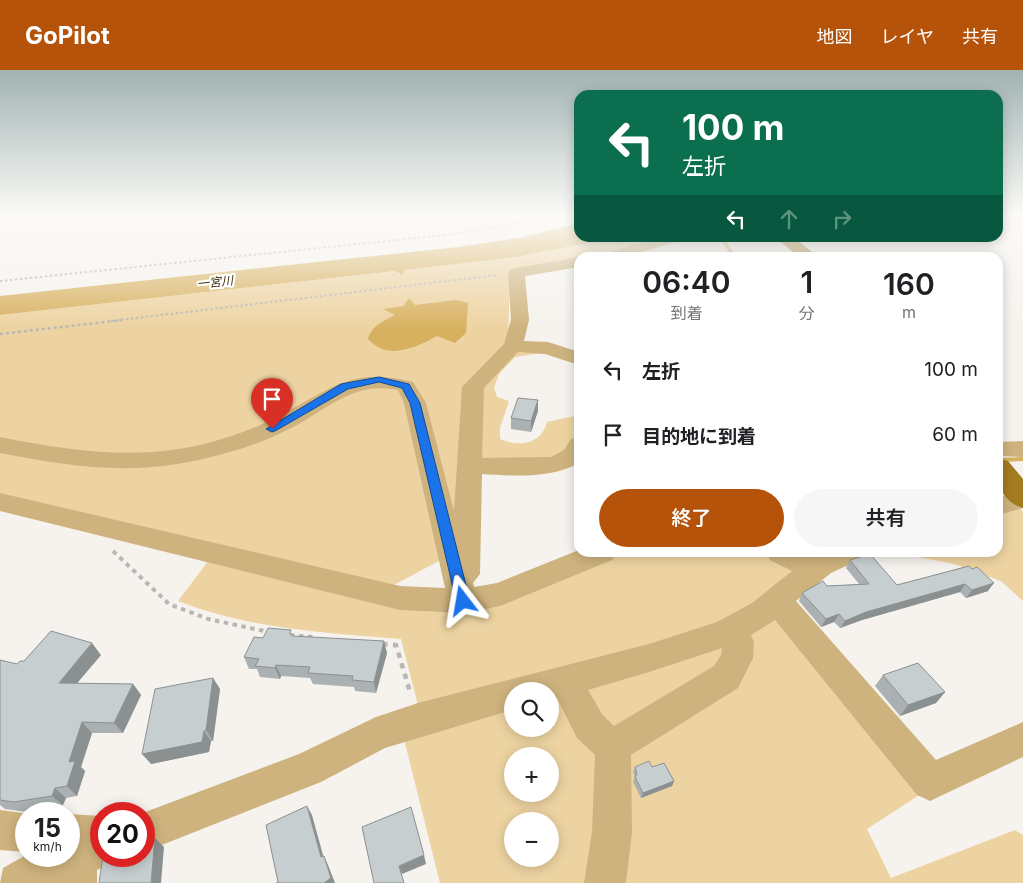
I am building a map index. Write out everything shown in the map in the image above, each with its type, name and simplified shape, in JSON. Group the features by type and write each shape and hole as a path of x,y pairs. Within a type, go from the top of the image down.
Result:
{"main road":[{"path":"1003,474 1023,498"}],"street":[{"path":"463,601 473,387 513,346 520,320 516,273 574,263"},
{"path":"513,346 548,348 574,357"},
{"path":"0,445 68,459 115,464 183,456 230,444 272,429 345,386 379,380 406,386 415,403 463,601"},
{"path":"1003,449 1023,449"},
{"path":"470,466 535,467 554,464 571,457 574,452"},
{"path":"1003,504 1023,498"},
{"path":"0,502 400,598 463,601 500,594 590,557"},
{"path":"790,557 813,569"},
{"path":"559,682 635,664 750,621 813,569 834,557"},
{"path":"776,599 930,782 1023,739"},
{"path":"613,746 726,677 737,658 738,642 733,628"},
{"path":"567,680 579,713 602,740 613,746"},
{"path":"155,828 308,770 376,734 418,720 504,697"},
{"path":"605,883 610,863 613,746"},
{"path":"0,830 15,831"},
{"path":"18,883 43,869 85,851"}],"path":[{"path":"0,280 268,253"},
{"path":"0,334 516,273"},
{"path":"114,530 109,547 169,604 208,619 279,634 318,638"},
{"path":"377,643 396,645 418,720"}],"shaded area":[{"path":"538,253 574,253 574,260 510,276 508,342 474,376 458,551 388,588 0,498 0,315 396,271 399,275 404,270"},
{"path":"532,349 574,360 574,363 543,353 515,357 499,374 494,388 497,397 509,401 500,428 500,439 515,443 535,440 544,430 547,422 574,416 574,446 563,456 536,464 477,463 483,386 518,350"},
{"path":"1020,508 1023,512 1023,601 1001,581 954,564 918,557 1003,557 1003,513"},
{"path":"609,557 778,557 797,566 741,618 525,682 504,682 504,688 420,713 401,639 316,632 260,624 233,618 178,601 209,560 432,612 501,600"},
{"path":"776,608 927,790 867,829 891,878 1015,830 1023,835 1023,883 440,883 404,739 427,728 504,706 504,737 559,737 559,690 563,689 623,752 731,680 742,631"},
{"path":"724,642 721,675 621,735 578,692"}],"water":[{"name":"一宮川","path":"402,253 538,253 405,270 402,275 395,271 0,315 0,296"},
{"path":"408,299 415,305 456,300 468,303 466,333 455,343 437,336 420,345 402,350 384,350 376,346 368,339 372,330 395,315 383,309 404,306"}],"building":[{"path":"518,398 538,400 531,421 511,418"},
{"path":"860,557 873,557 897,585 969,566 972,569 977,567 994,583 972,590 965,584 866,612 845,621 839,614 826,619 802,593 823,581 827,586 869,584 850,560"},
{"path":"268,628 291,630 290,634 293,636 384,641 374,682 352,680 353,676 308,673 310,667 276,665 275,668 255,666 259,659 244,657 254,637 263,638"},
{"path":"51,631 92,643 59,683 133,684 114,723 82,722 69,762 75,761 67,786 55,788 52,796 14,802 0,800 0,660 17,664 20,661 24,661"},
{"path":"918,663 945,692 908,705 883,675"},
{"path":"213,678 206,730 204,731 202,742 142,754 155,689"},
{"path":"649,761 652,767 664,763 674,781 643,793 635,777 637,774 635,767"},
{"path":"307,806 321,857 324,856 331,878 324,883 276,883 278,882 266,825"},
{"path":"411,807 424,855 399,866 404,883 374,883 362,827"},
{"path":"101,867 152,867 151,883 99,883"}],"waterway":[{"path":"1003,460 1023,459"}],"route":[{"path":"272,429 345,386 379,380 406,386 415,403 463,601"}]}
